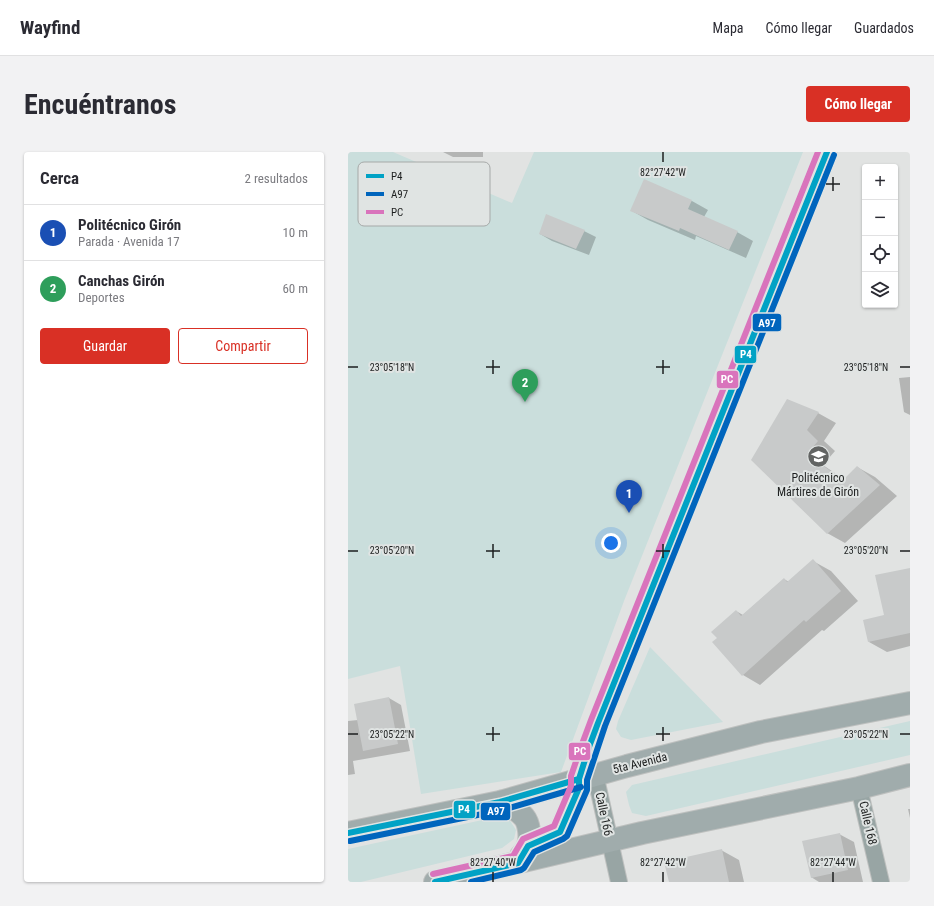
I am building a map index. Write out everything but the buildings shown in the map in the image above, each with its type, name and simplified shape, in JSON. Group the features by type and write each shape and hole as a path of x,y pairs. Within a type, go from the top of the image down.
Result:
{"highway":[{"name":"5ta Avenida","path":"348,833 503,801 587,777 761,732 910,703"},
{"path":"435,882 523,854 610,841 859,788 910,775"},
{"path":"523,854 560,832 579,788 587,777"},
{"path":"503,801 525,818 529,836 523,854"}],"street":[{"name":"Calle 166","path":"619,882 610,841 587,777 589,747 827,152"},
{"name":"Calle 168","path":"859,788 881,882"}],"shaded area":[{"path":"348,152 393,152 416,162 358,162 358,226 490,226 490,194 512,203 534,152 803,152 624,601 561,772 421,794 400,666 348,679"},
{"path":"650,647 723,722 631,740 621,737 616,729 618,721"},
{"path":"910,721 910,755 646,816 632,813 629,805 626,792 632,785"},
{"path":"487,819 509,819 516,830 514,839 502,848 361,882 348,882 348,849"}],"transit line":[{"name":"PC","path":"433,874 513,856 523,839 554,826 571,786 571,776 591,720 818,152"},
{"name":"P4","path":"435,882 518,863 528,846 560,832 579,788 579,779 598,723 827,152"},
{"name":"A97","path":"471,882 521,870 524,868 534,852 567,836 587,790 587,780 605,726 834,155"},
{"name":"P4","path":"348,833 500,802 579,779"},
{"name":"A97","path":"350,841 502,810 581,787"}],"place":[{"name":"Canchas Girón","path":"525,402"},
{"name":"Politécnico Mártires de Girón","path":"818,457"},
{"name":"Politécnico Girón","path":"629,513"}]}
